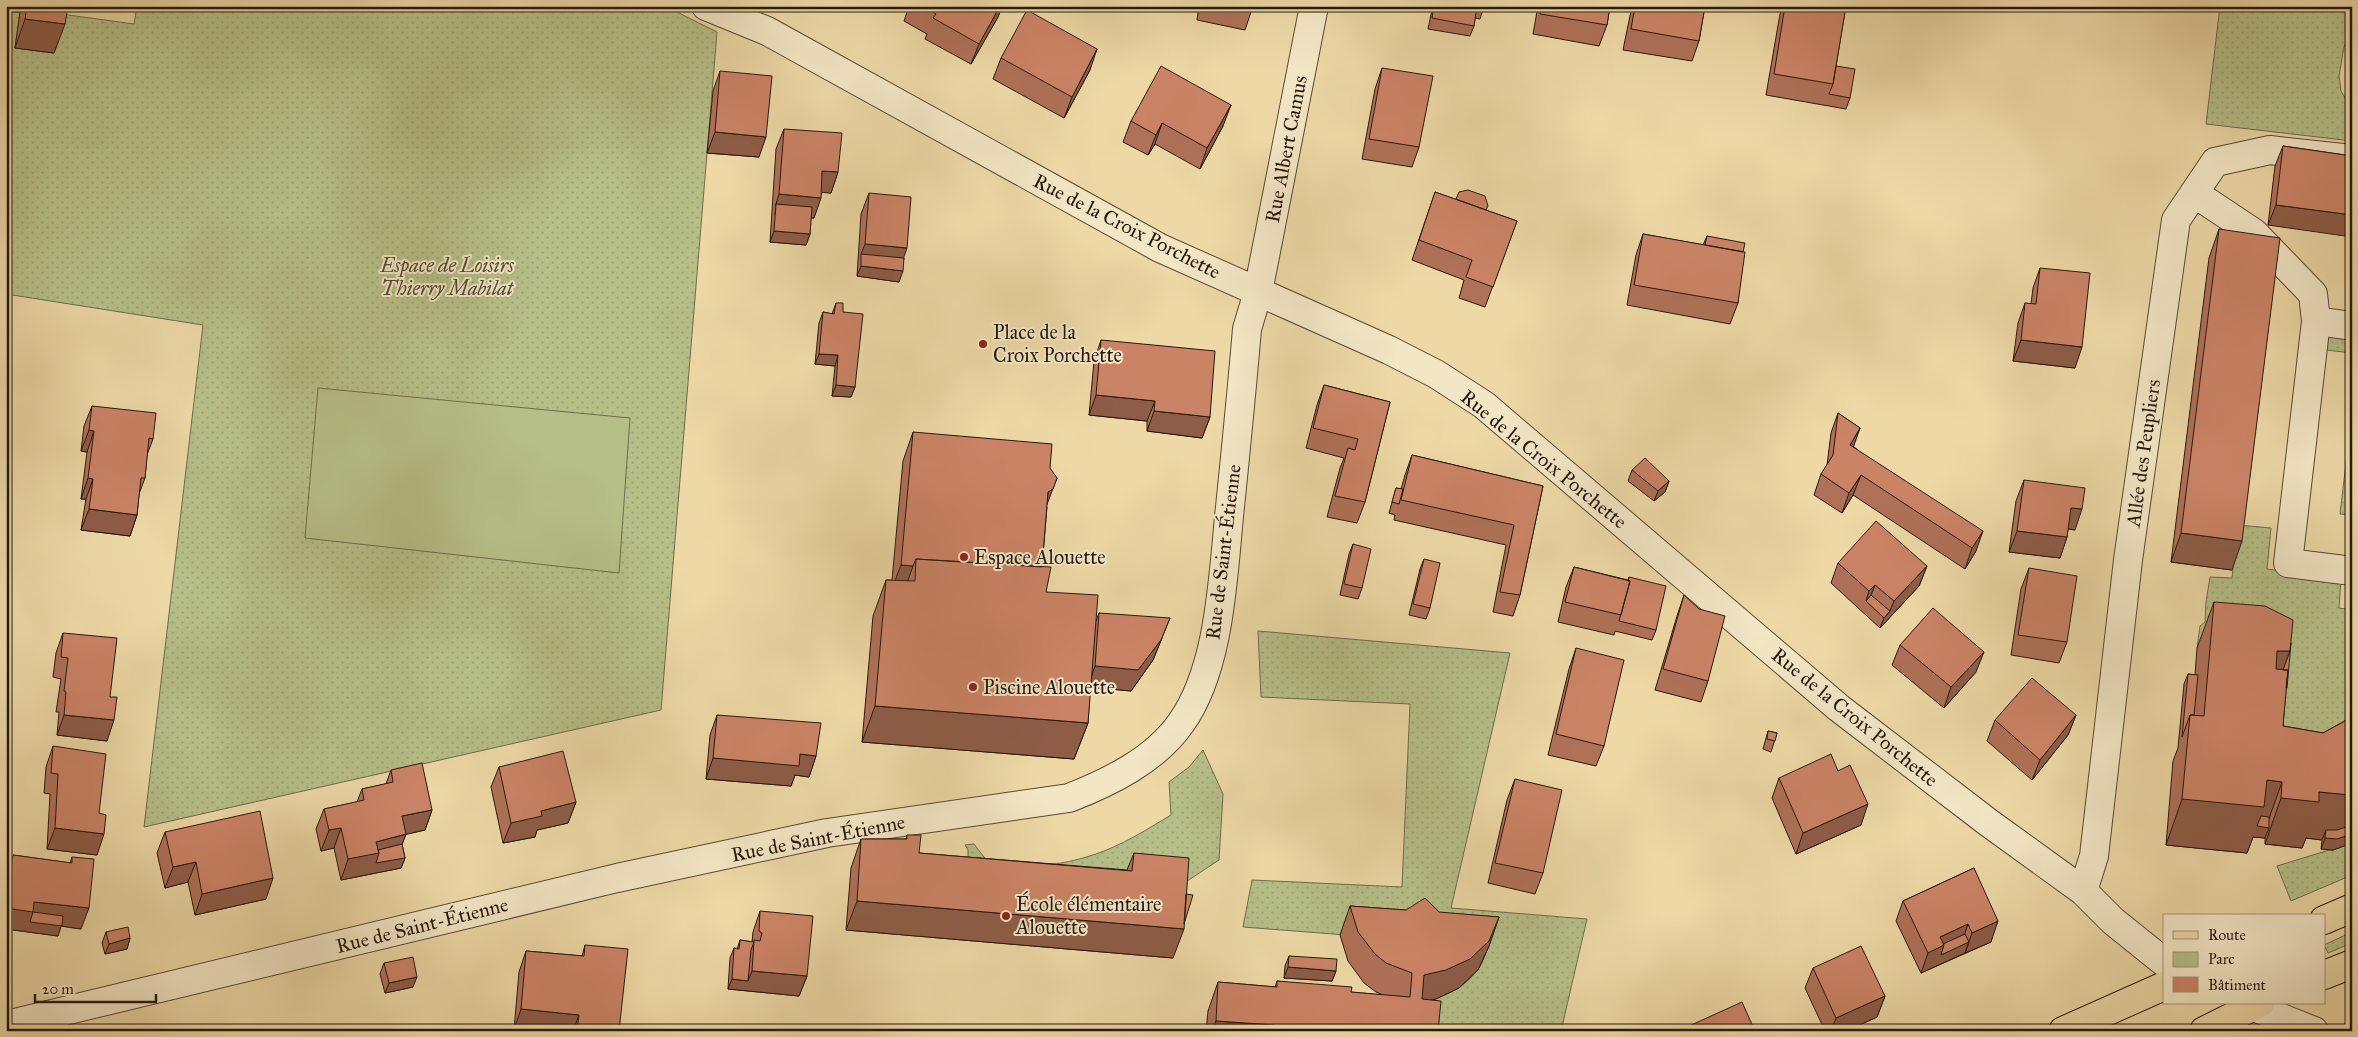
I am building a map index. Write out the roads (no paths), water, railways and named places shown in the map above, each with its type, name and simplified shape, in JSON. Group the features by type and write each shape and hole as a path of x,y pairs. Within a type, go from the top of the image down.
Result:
{"main road":[{"path":"2326,919 2352,908"},
{"path":"2326,974 2352,964"},
{"path":"2063,1031 2163,986"},
{"path":"2204,1031 2252,1004"}],"street":[{"name":"Rue de la Croix Porchette","path":"706,6 767,31 1160,248 1389,350 1436,374 1484,404 1839,708 1989,823 2083,891 2113,921 2163,961"},
{"name":"Rue de la Croix Porchette","path":"737,6 767,31"},
{"name":"Rue Albert Camus","path":"1258,292 1314,6"},
{"name":"Allée des Peupliers","path":"2083,891 2094,856 2128,560 2176,220 2215,162 2270,150 2352,159"},
{"path":"2194,193 2254,233 2313,294 2316,321 2288,563 2352,570"},
{"name":"Rue de Saint-Étienne","path":"6,1025 617,878 827,833 1069,798 1100,786 1156,751 1181,723 1194,700 1205,669 1216,632 1248,329 1258,292"},
{"path":"2316,321 2352,326"},
{"path":"2252,1004 2314,1031"}],"place":[{"name":"Place de la Croix Porchette","path":"983,344"},
{"name":"Espace Alouette","path":"964,557"},
{"name":"Piscine Alouette","path":"973,687"},
{"name":"École élémentaire Alouette","path":"1006,916"}],"park label":[{"name":"Espace de Loisirs Thierry Mabilat","path":"447,276"}]}
